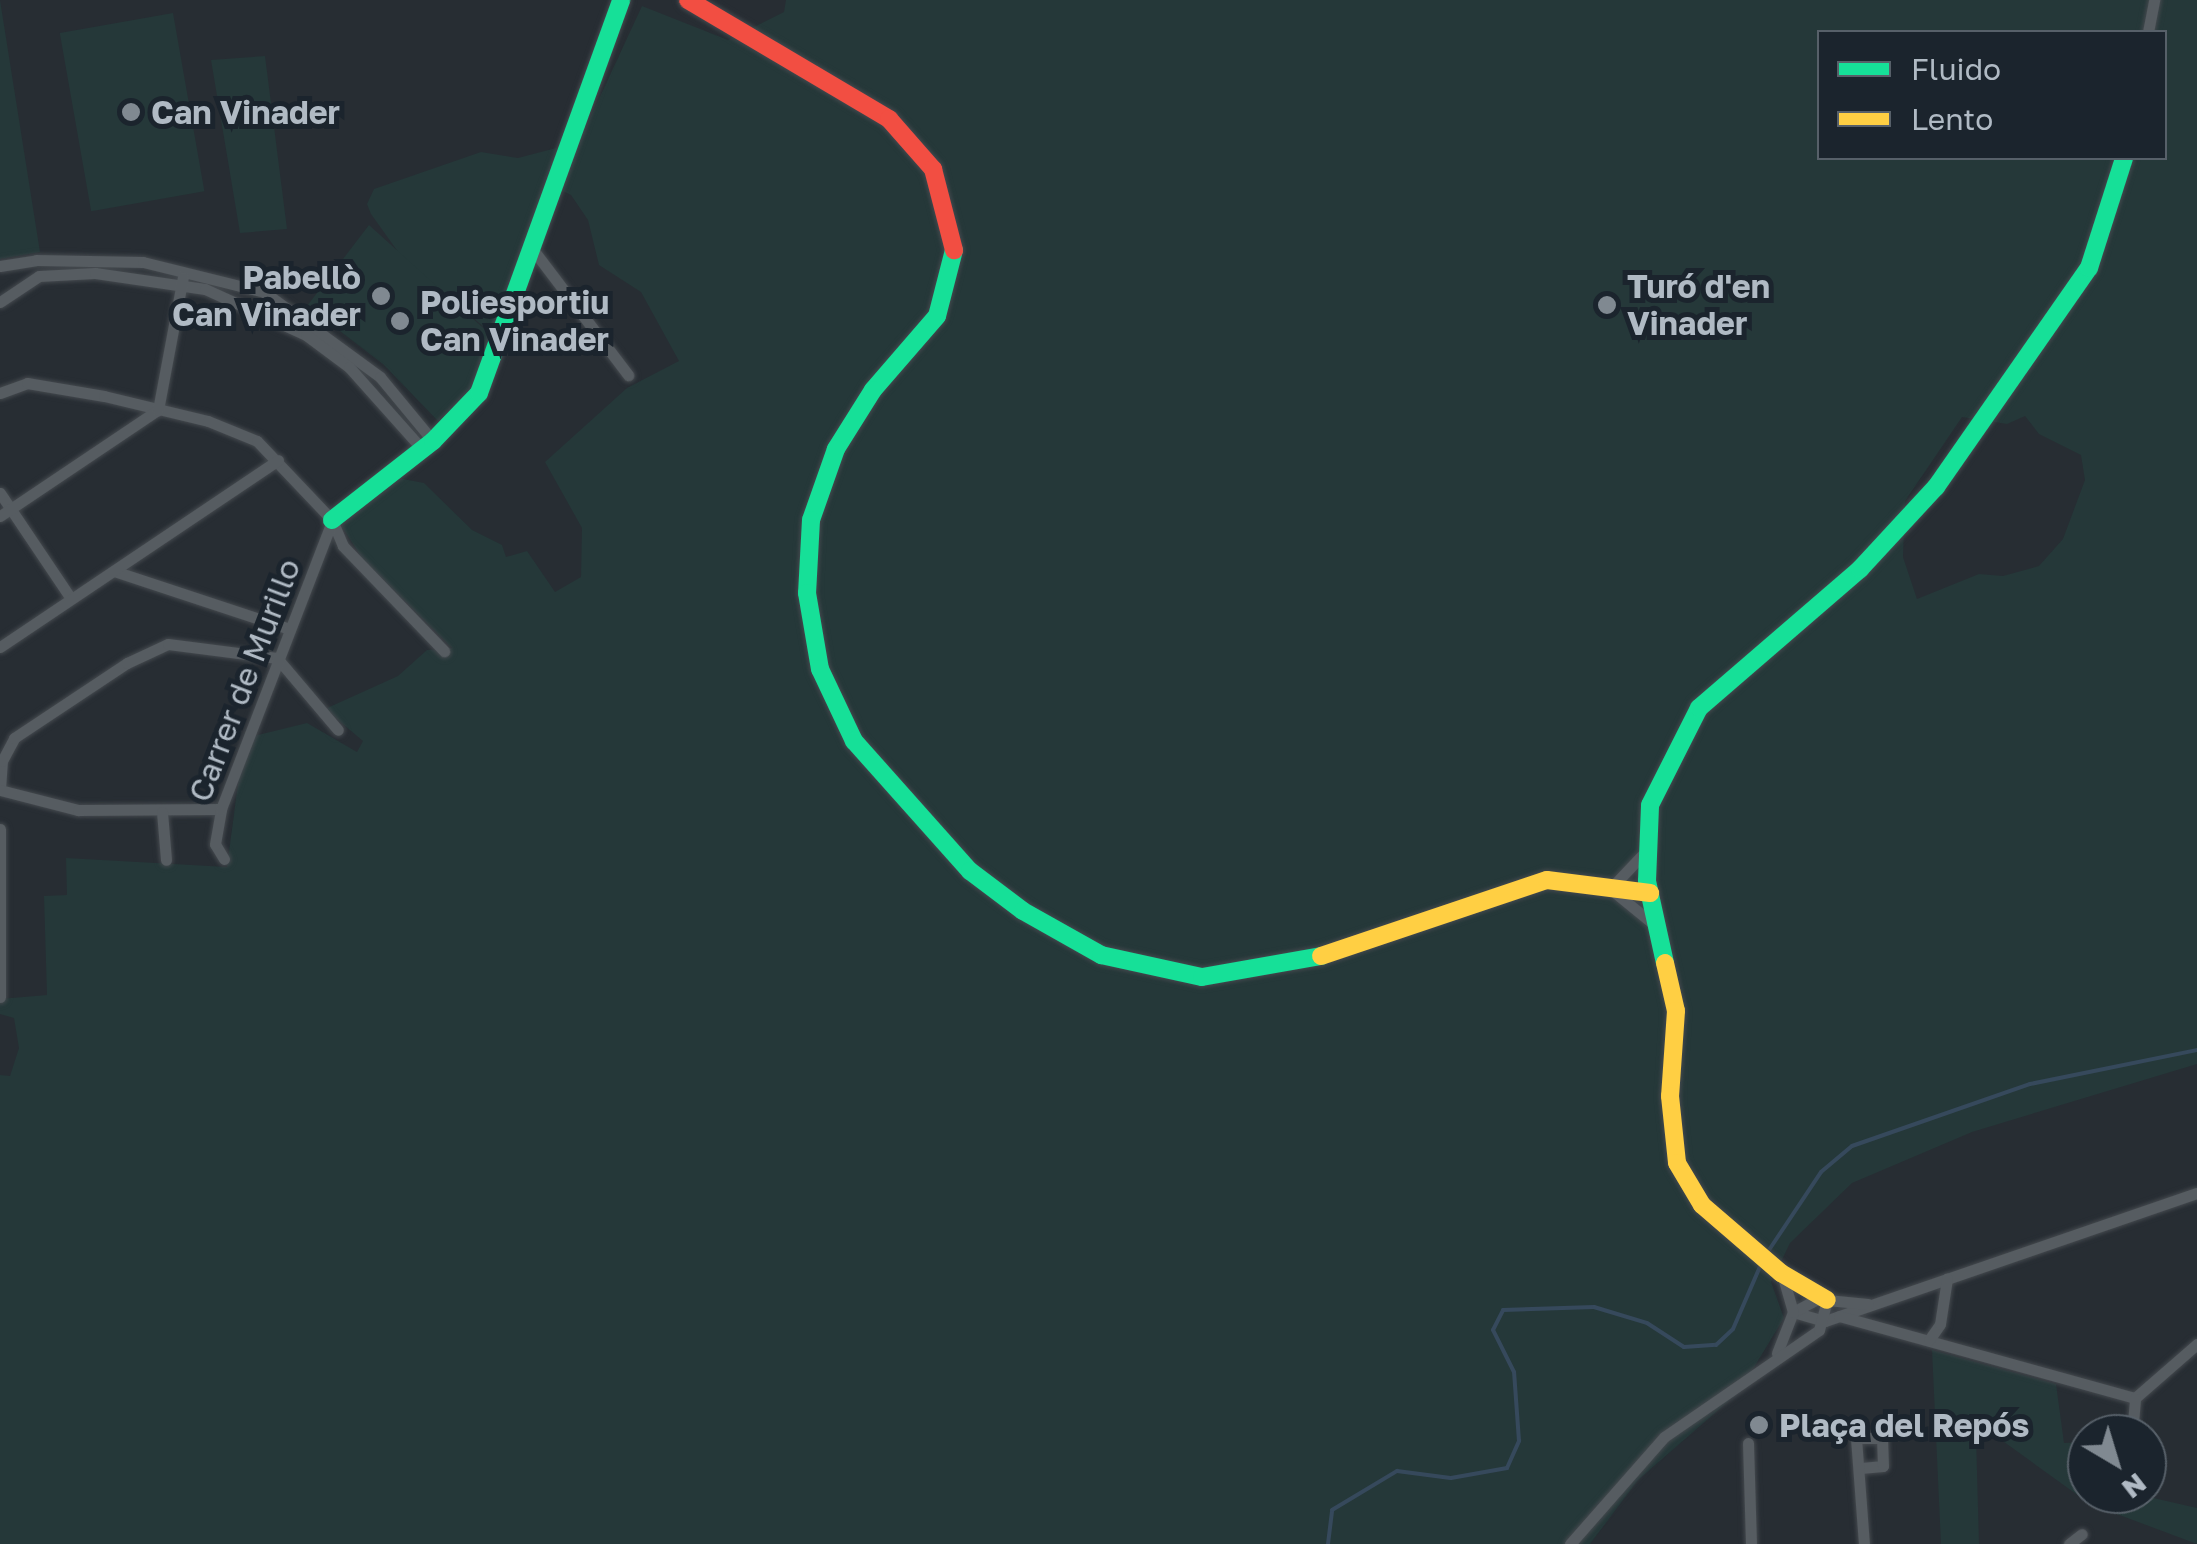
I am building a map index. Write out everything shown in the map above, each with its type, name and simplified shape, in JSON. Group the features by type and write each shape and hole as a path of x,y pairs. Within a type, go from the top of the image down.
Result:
{"street":[{"path":"332,520 428,445 479,393 620,0"},
{"path":"688,0 889,119 933,169 948,209 954,251 948,290 918,341 850,421 824,480 807,555 810,635 840,716 870,762 946,848 1023,911 1072,940 1138,968 1202,977 1316,958 1546,880 1610,889 1649,887"},
{"path":"2148,30 2154,0"},
{"path":"1827,1300 1777,1269 1744,1242 1691,1193 1677,1163 1670,1096 1676,1011 1644,853 1659,779 1699,708 1860,569 1936,488 2089,268 2123,160"},
{"path":"531,247 628,375"},
{"path":"0,266 36,260 184,268 264,292 327,333 380,376 428,445"},
{"path":"5,513 158,410 184,268"},
{"path":"0,302 39,276 94,274 182,285 267,312 349,367 428,445"},
{"path":"0,394 27,384 208,421 257,442 332,520 342,546 444,650"},
{"path":"0,647 278,460"},
{"path":"0,493 5,513 70,598"},
{"name":"Carrer de Murillo","path":"224,859 215,844 221,809 286,628 332,520"},
{"path":"114,571 286,628"},
{"path":"221,809 78,810 0,790 2,761 14,738 127,663 168,644 277,658 338,730"},
{"path":"162,812 166,860"},
{"path":"0,829 1,997"},
{"path":"1610,889 1644,853"},
{"path":"1610,889 1658,928"},
{"path":"1570,1544 1664,1437 1823,1324 2197,1193"},
{"path":"1770,1360 1786,1338 1793,1312 1777,1269"},
{"path":"1929,1340 1940,1324 1948,1278"},
{"path":"1793,1312 1808,1302 1827,1300 1872,1304"},
{"path":"1823,1324 1827,1300"},
{"path":"1793,1312 1823,1324 1861,1323"},
{"path":"1839,1316 2135,1398"},
{"path":"1940,1324 1956,1347"},
{"path":"2134,1414 2135,1398 2197,1344"},
{"path":"1748,1443 1751,1544"},
{"path":"1861,1468 1864,1544"},
{"path":"2069,1544 2082,1534"}],"shaded area":[{"path":"0,0 40,252 0,259"},
{"path":"786,0 2197,0 2197,1064 1972,1132 1852,1183 1790,1243 1771,1282 1784,1318 1739,1392 1638,1480 1590,1544 0,1544 0,1075 10,1076 19,1048 14,1018 0,1014 0,999 47,995 44,896 67,895 66,858 227,867 239,776 254,736 307,723 357,752 363,741 325,709 398,676 427,650 452,648 362,558 339,522 387,476 424,483 472,530 502,545 506,557 527,551 555,592 581,577 582,528 545,462 627,388 679,361 641,292 599,265 588,220 571,195 561,190 492,334 401,256 371,214 367,204 374,189 481,152 518,158 579,142 642,6 728,40 784,12","holes":["2025,416 2039,434 2081,455 2085,480 2063,539 2039,566 2003,576 1979,574 1917,599 1903,557 1905,501 1962,417 2007,424"]},
{"name":"Can Vinader","path":"173,13 204,191 91,211 60,33"},
{"path":"265,56 287,229 240,233 211,60"},
{"name":"Poliesportiu Can Vinader","path":"369,225 491,335 473,390 438,421 383,364 307,306"},
{"path":"1932,1350 2056,1384 2067,1443 2067,1487 1993,1434 1976,1435 1979,1544 1941,1544"},
{"path":"2167,1501 2197,1508 2197,1544 2117,1514 2167,1514"}],"waterway":[{"path":"1767,1253 1821,1172 1852,1146 2030,1084 2197,1050"},
{"path":"1328,1544 1332,1510 1397,1471 1451,1478 1507,1468 1519,1441 1514,1372 1493,1330 1503,1310 1594,1307 1647,1323 1684,1347 1716,1345 1733,1329 1762,1262"}],"traffic: fast":[{"path":"332,520 433,441 479,393 621,0"},
{"path":"1665,963 1647,881 1650,805 1699,708 1860,569 1936,487 2089,268 2123,160"},
{"path":"954,250 937,316 873,390 836,449 811,520 807,593 820,669 854,741 970,871 1023,911 1101,955 1202,977 1321,956"}],"traffic: slow":[{"path":"1321,956 1547,880 1650,893"},
{"path":"1665,963 1676,1011 1670,1096 1677,1163 1702,1205 1781,1273 1827,1300"}],"traffic: jam":[{"path":"688,0 889,119 933,169 954,250"}],"place":[{"name":"Can Vinader","path":"131,112"},
{"name":"Pabellò Can Vinader","path":"381,296"},
{"name":"Turó d'en Vinader","path":"1607,305"},
{"name":"Poliesportiu Can Vinader","path":"400,321"},
{"name":"Plaça del Repós","path":"1759,1425"}]}
